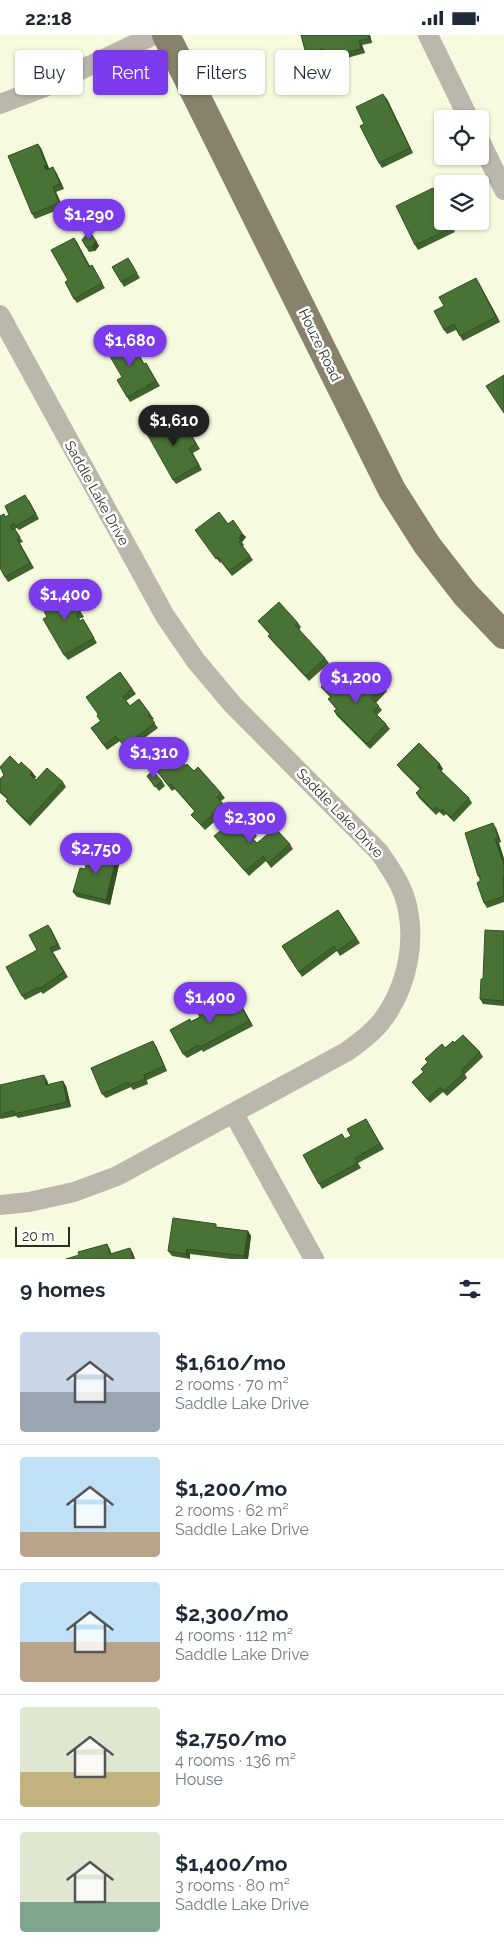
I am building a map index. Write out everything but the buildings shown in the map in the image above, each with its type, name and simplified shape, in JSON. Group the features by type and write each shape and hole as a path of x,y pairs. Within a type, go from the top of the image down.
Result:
{"main road":[{"name":"Houze Road","path":"166,35 392,490 427,545 465,594 504,635"}],"street":[{"path":"0,104 45,87 154,35"},
{"path":"428,35 465,110"},
{"path":"489,159 504,190"},
{"name":"Saddle Lake Drive","path":"0,315 165,616 191,654 233,705 379,852 394,873 404,896 411,929 409,962 397,997 381,1022 365,1038 346,1052 117,1177 74,1192 29,1202 0,1205"},
{"path":"234,1114 314,1259"}]}
